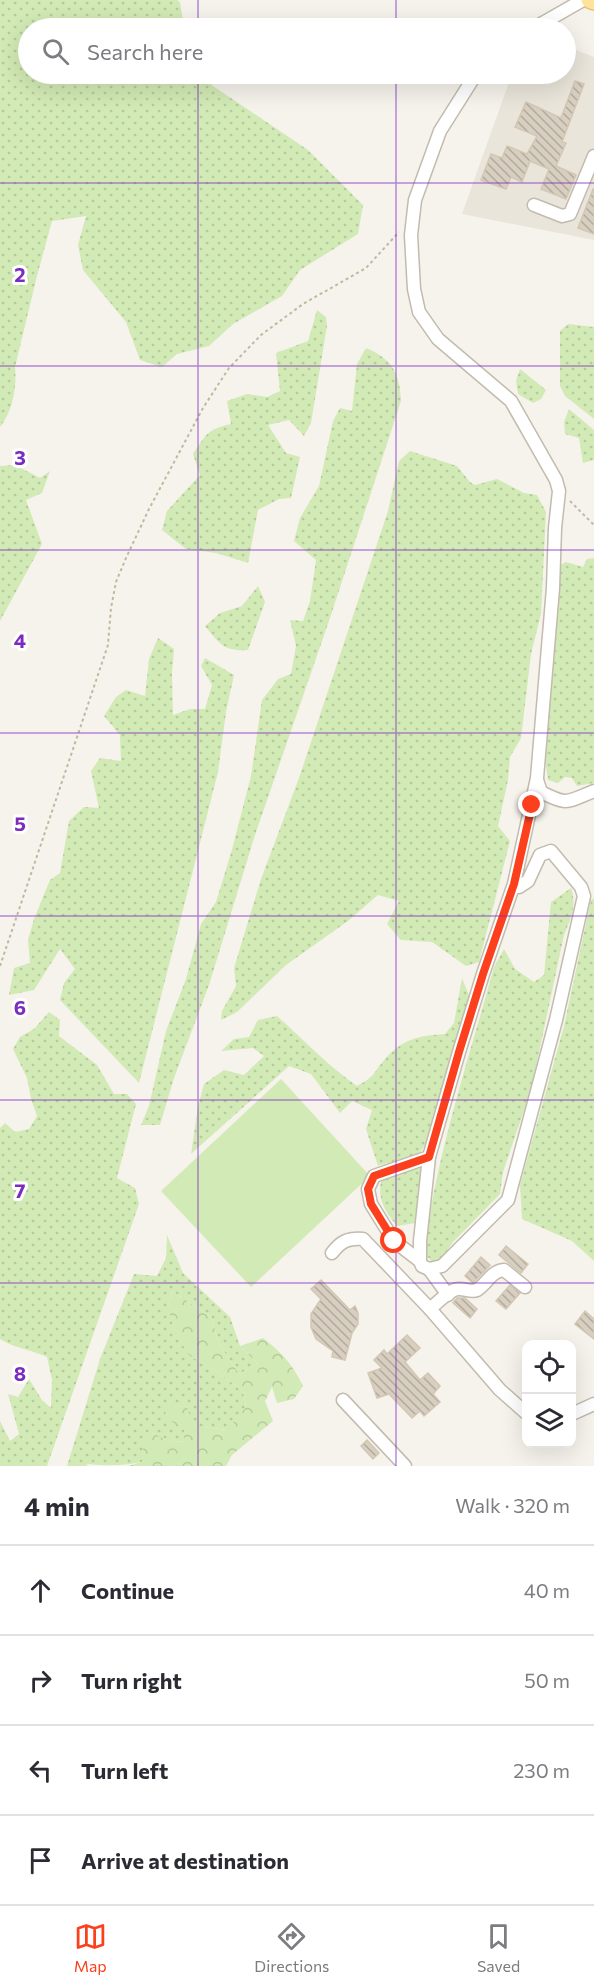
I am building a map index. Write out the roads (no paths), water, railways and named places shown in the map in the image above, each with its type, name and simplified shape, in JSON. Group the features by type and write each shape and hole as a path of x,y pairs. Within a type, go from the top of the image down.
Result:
{"main road":[{"path":"590,0 594,2"}],"street":[{"path":"552,18 583,0"},
{"path":"424,1265 420,1241 429,1157 483,974 514,884 537,778 560,491 511,401 438,339 419,312 414,289 412,221 415,200 440,131 470,84"},
{"path":"534,205 562,216 570,214 594,156"},
{"path":"537,778 541,792 559,801 573,800 594,791"},
{"path":"424,1265 442,1266 508,1200 556,1020 584,896 581,887 551,851 540,855 528,881 519,887 514,884"},
{"path":"429,1157 374,1176 368,1189 371,1204 394,1241 424,1265 448,1295"},
{"path":"332,1253 339,1244 350,1238 363,1239 430,1309 500,1390 522,1409"},
{"path":"430,1309 455,1289 470,1292 477,1289 497,1271 504,1270 525,1287"},
{"path":"343,1400 405,1466"},
{"path":"576,1412 594,1404"}]}
